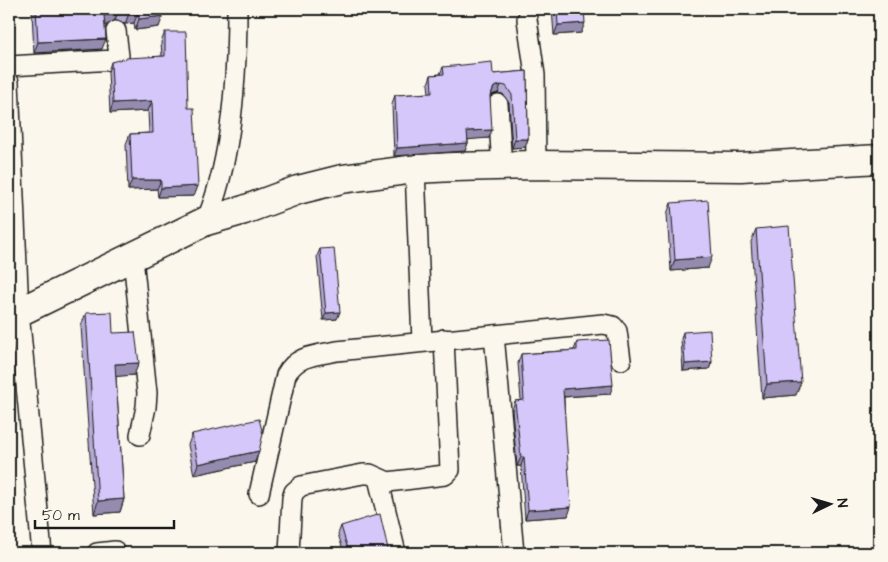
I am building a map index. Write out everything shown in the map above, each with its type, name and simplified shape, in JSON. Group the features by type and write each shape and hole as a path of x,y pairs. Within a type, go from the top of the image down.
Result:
{"main road":[{"path":"14,312 133,258 168,238 206,221 244,210 298,190 342,179 415,169 502,168 536,165 742,167 879,159"}],"street":[{"path":"206,221 220,182 226,151 237,40 237,9"},
{"path":"527,19 535,75 536,165"},
{"path":"9,66 114,60 118,56 116,31"},
{"path":"9,82 14,312 42,553"},
{"path":"498,104 502,168"},
{"path":"415,169 422,341"},
{"path":"133,258 147,393 140,435"},
{"path":"259,494 286,374 291,365 299,360 337,351 603,324 612,326 617,331 621,360"},
{"path":"494,335 514,553"},
{"path":"289,553 291,504 297,488 363,474 370,474 388,482 445,475 450,470 444,339"},
{"path":"378,478 396,553"}],"building":[{"path":"36,9 119,9 110,15 104,15 106,39 38,42"},
{"path":"119,9 162,9 163,16 139,19 138,13 129,13"},
{"path":"557,9 584,9 585,23 558,25"},
{"path":"165,32 186,32 188,108 194,108 198,186 161,188 161,180 132,180 130,134 153,133 152,101 113,103 111,62 126,58 165,56"},
{"path":"492,62 493,74 527,71 528,139 515,139 512,95 506,86 501,85 494,87 490,96 492,130 467,131 468,143 397,148 395,95 432,93 431,75 444,74 443,67"},
{"path":"708,200 712,257 675,260 671,203"},
{"path":"789,226 801,382 767,384 756,229"},
{"path":"334,248 340,312 326,313 320,249"},
{"path":"112,312 113,333 135,332 139,363 115,364 124,499 98,501 86,313"},
{"path":"710,330 712,362 685,364 683,332"},
{"path":"609,340 613,385 563,389 571,507 528,510 524,457 521,457 515,401 524,400 521,354 577,350 577,342"},
{"path":"259,419 263,434 259,451 198,464 192,434"},
{"path":"380,514 388,549 393,553 349,553 341,526"}]}
